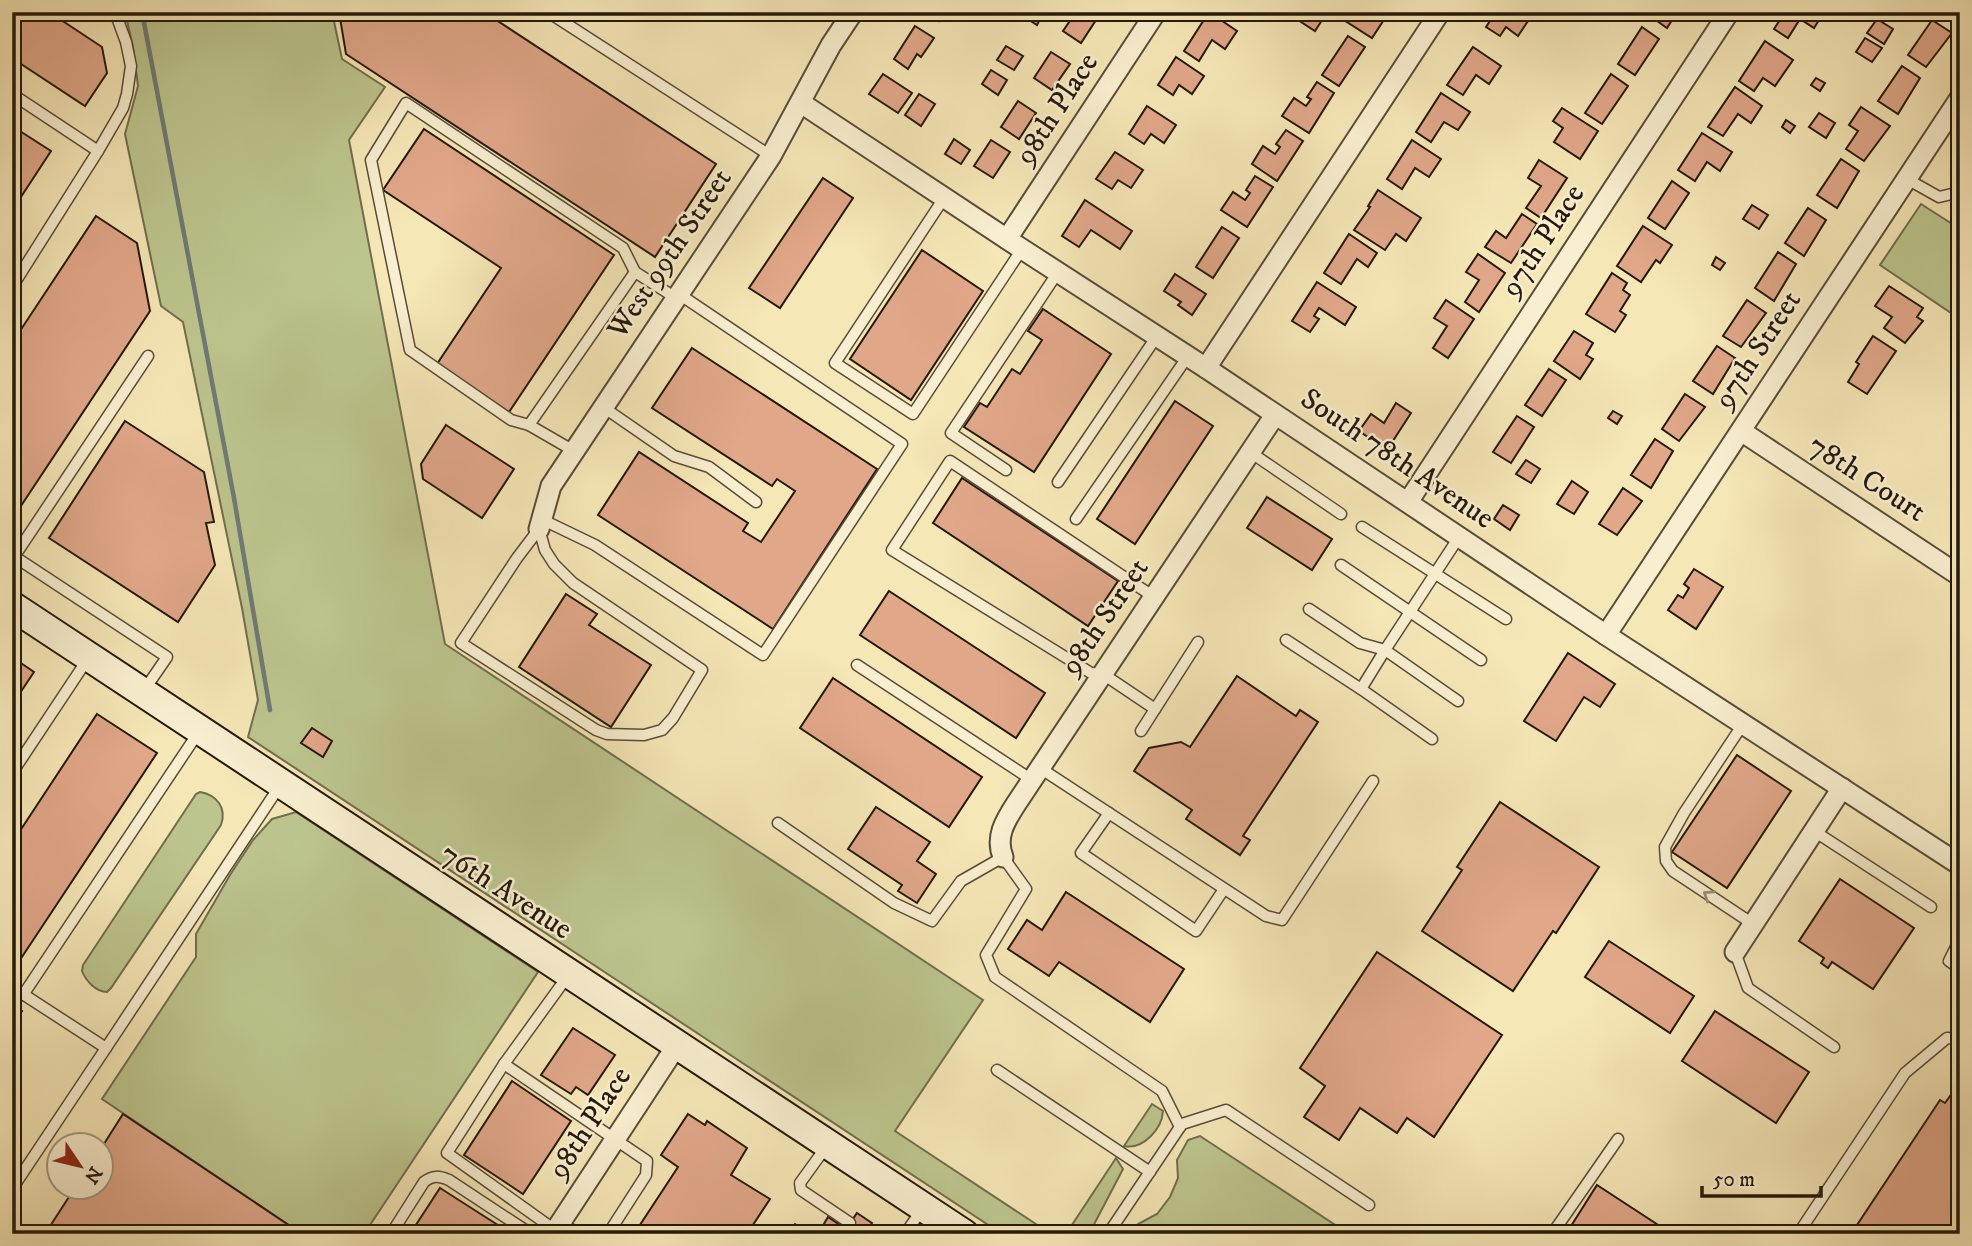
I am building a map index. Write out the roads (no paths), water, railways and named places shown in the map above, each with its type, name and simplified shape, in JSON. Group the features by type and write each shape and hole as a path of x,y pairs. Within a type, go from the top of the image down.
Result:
{"street":[{"name":"West 99th Street","path":"540,524 551,486 771,156 831,45 853,12"},
{"name":"98th Place","path":"1014,244 1156,12"},
{"path":"1206,368 1440,12"},
{"name":"97th Place","path":"1408,502 1729,12"},
{"name":"97th Street","path":"1606,635 1960,98"},
{"name":"South 78th Avenue","path":"801,103 1188,356 1606,635 1960,865"},
{"name":"98th Street","path":"1003,858 1000,836 1006,820 1276,415"},
{"name":"78th Court","path":"1741,431 1960,576"},
{"name":"76th Avenue","path":"12,606 964,1234"},
{"path":"1735,952 1843,788"},
{"name":"98th Place","path":"556,1229 677,1045"}],"lane":[{"path":"12,287 122,108 131,66 115,12"},
{"path":"548,12 771,156"},
{"path":"12,94 98,151"},
{"path":"540,524 595,545 763,655 902,444 678,296 635,272 624,248 406,103 371,160 411,350 511,420 529,425 574,451"},
{"path":"1907,179 1939,197 1960,191"},
{"path":"944,198 835,363 913,414 1014,244"},
{"path":"529,425 635,272"},
{"path":"1006,470 951,433 1058,272"},
{"path":"1058,482 1157,336"},
{"path":"143,692 167,657 13,557 148,356"},
{"path":"1076,519 1188,356"},
{"path":"603,407 674,456 709,467 756,502"},
{"path":"1250,452 1341,514"},
{"path":"1154,597 950,461 892,550 1091,673 1103,674 1155,709"},
{"path":"540,524 545,550 563,574 702,670 673,718 662,730 644,735 607,734 596,730 461,643 540,524"},
{"path":"1362,527 1506,619"},
{"path":"1360,689 1459,537"},
{"path":"1341,565 1481,660"},
{"path":"1309,609 1360,643 1385,650 1458,701"},
{"path":"1286,640 1432,739"},
{"path":"1141,731 1198,642"},
{"path":"12,773 89,657"},
{"path":"857,665 1036,774 1109,813 1266,916 1282,920 1373,781"},
{"path":"1743,724 1684,813 1665,847 1666,861 1673,871 1753,924"},
{"path":"23,995 200,730"},
{"path":"12,1189 281,783"},
{"path":"1109,813 1081,853 1196,931 1224,889"},
{"path":"778,823 894,903 932,921 961,881 1003,858 1026,889 986,955 995,977 1163,1091 1180,1127"},
{"path":"1814,831 1931,907"},
{"path":"1960,940 1950,961 1960,969"},
{"path":"1735,952 1748,988 1835,1047"},
{"path":"569,974 504,1064 447,1153 556,1229 578,1234"},
{"path":"12,987 106,1048"},
{"path":"1798,1234 1905,1073 1947,1038 1960,1040"},
{"path":"504,1064 647,1161 646,1175 608,1234"},
{"path":"997,1070 1150,1172"},
{"path":"1108,1234 1182,1124 1226,1110 1369,1205"},
{"path":"1552,1234 1618,1139"},
{"path":"828,1144 800,1183 801,1190 850,1223"},
{"path":"391,1234 424,1182 431,1176 449,1180 531,1234"},
{"path":"905,1234 923,1207"}],"waterway":[{"path":"142,12 234,498 270,710"}]}
